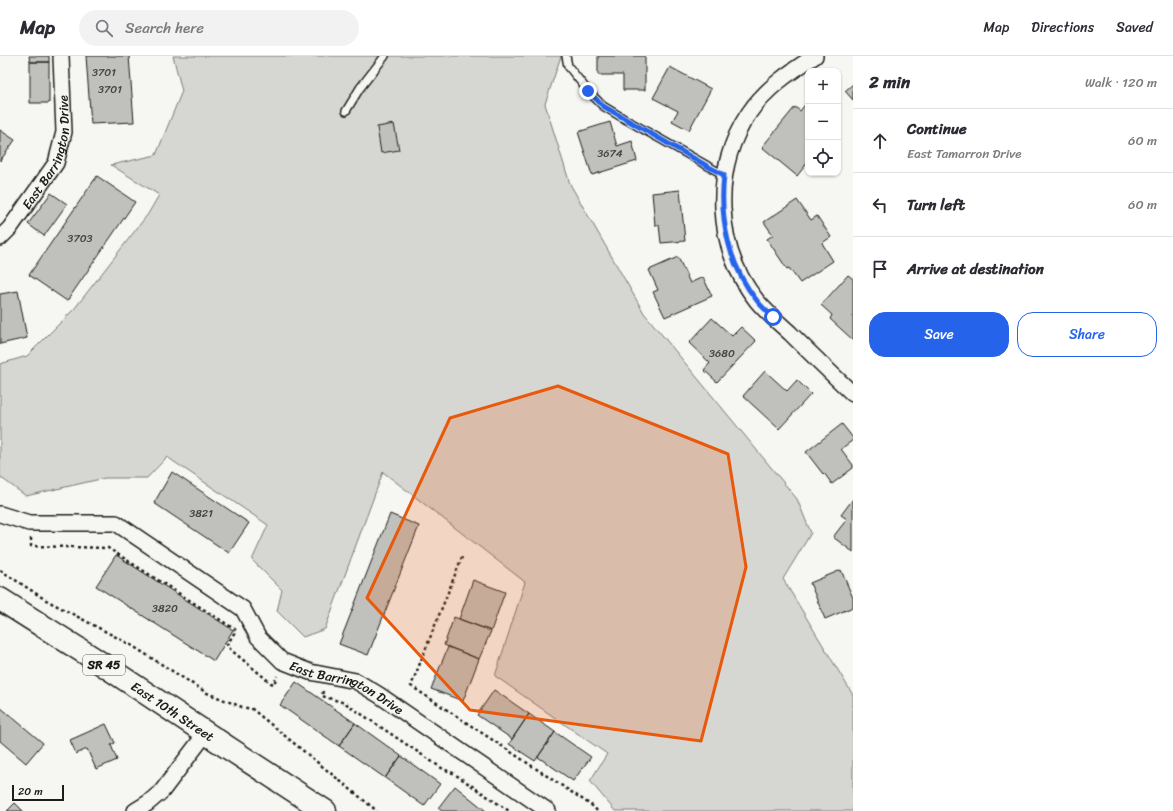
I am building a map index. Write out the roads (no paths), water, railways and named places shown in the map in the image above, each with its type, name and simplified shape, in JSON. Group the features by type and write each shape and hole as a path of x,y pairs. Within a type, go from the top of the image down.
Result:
{"main road":[{"name":"East 10th Street","path":"0,599 325,811"}],"street":[{"name":"East Barrington Drive","path":"0,238 10,228 56,163 64,132 61,56"},
{"path":"813,56 777,82 748,114 729,154 724,175 722,205 729,244 735,262 744,281 758,301 853,394"},
{"name":"East Barrington Drive","path":"0,514 28,523 116,523 243,609 258,637 282,660 310,672 356,681 379,695 548,811"},
{"path":"144,808 162,791 206,733"}],"lane":[{"path":"346,112 360,88 385,56"},
{"path":"566,56 568,66 588,91 603,106 724,175"}]}
